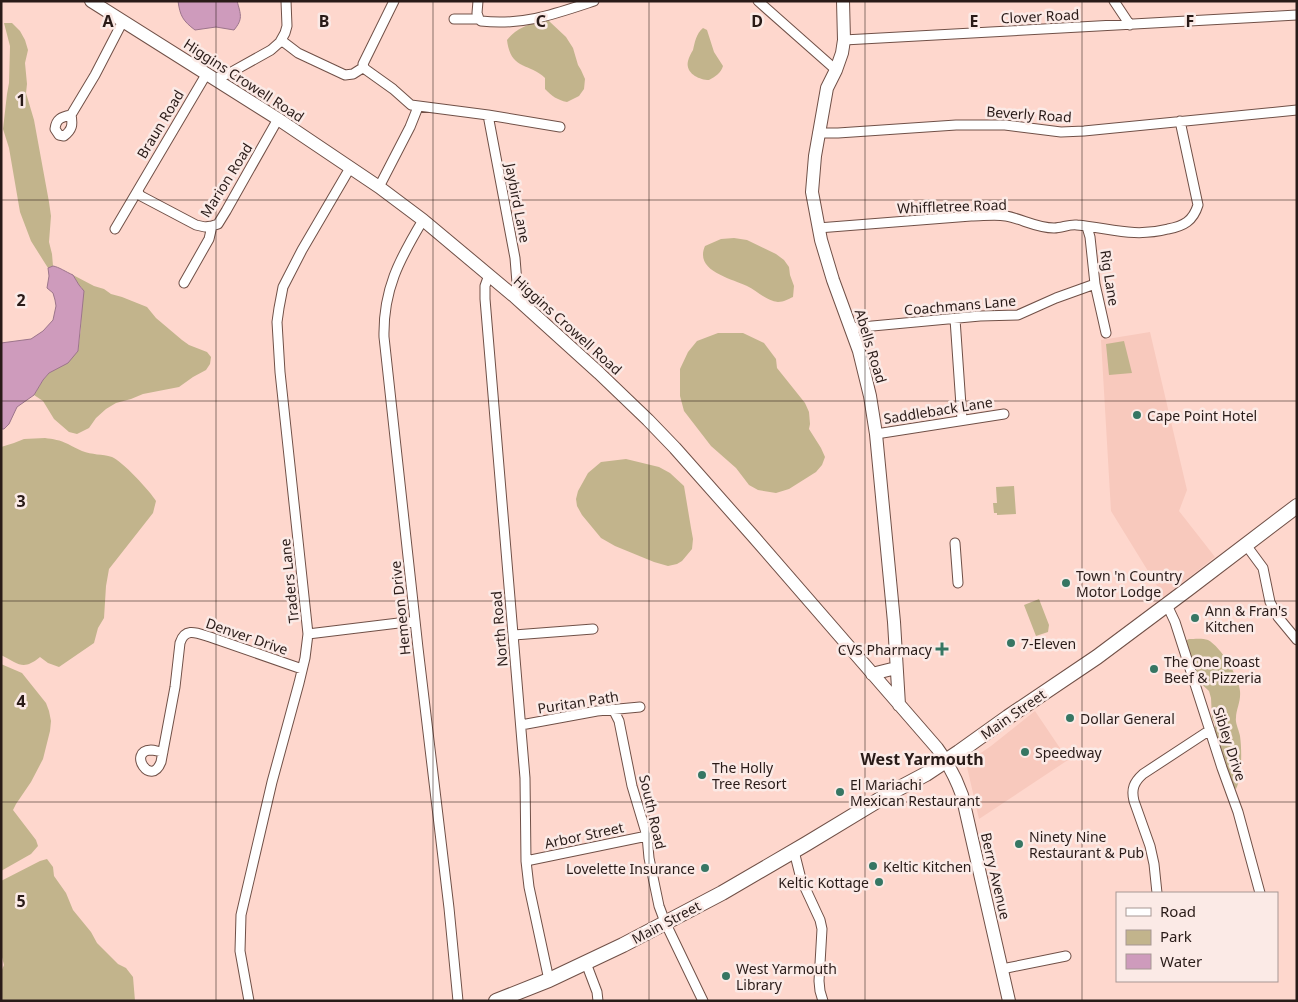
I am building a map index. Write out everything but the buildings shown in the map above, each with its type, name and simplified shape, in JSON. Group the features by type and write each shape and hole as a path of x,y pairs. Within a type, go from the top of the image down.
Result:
{"main road":[{"name":"Higgins Crowell Road","path":"91,1 278,119 379,187 515,297 599,373 675,448 937,748 946,761"},
{"name":"Abells Road","path":"843,1 844,40 842,53 827,88 814,156 812,192 821,240 863,366 876,434 894,622 899,705"},
{"name":"Main Street","path":"496,1001 549,980 623,945 722,893 946,761 1097,657 1297,506"},
{"path":"872,674 896,668"},
{"name":"Berry Avenue","path":"946,761 962,795 1009,1001"}],"street":[{"path":"211,76 228,74 271,50 281,40 287,26 286,1"},
{"path":"478,1 477,13 480,19"},
{"path":"454,19 480,19 481,21 497,23 515,22 536,19 594,1"},
{"path":"758,1 836,70"},
{"path":"1114,1 1130,25"},
{"path":"364,67 363,64 391,2"},
{"name":"Clover Road","path":"844,40 1297,15"},
{"path":"71,116 123,21"},
{"path":"281,40 298,53 345,75 353,74 364,67"},
{"path":"364,67 411,105 560,127"},
{"name":"Braun Road","path":"115,229 211,76"},
{"path":"379,187 418,106"},
{"name":"Beverly Road","path":"818,133 956,125 1005,125 1061,132 1297,110"},
{"name":"Jaybird Lane","path":"488,115 515,258 517,283 515,297"},
{"name":"Marion Road","path":"184,283 209,239 212,226 218,224 222,218 278,119"},
{"name":"Whiffletree Road","path":"818,228 996,216 1005,216 1038,226 1054,228 1071,225 1143,234 1178,227 1185,224 1193,216 1198,205 1180,122"},
{"name":"Traders Lane","path":"250,1001 240,951 241,915 272,782 302,670 308,634 280,372 279,308 283,287 293,267 350,168"},
{"path":"138,190 141,196 196,225 212,226"},
{"name":"Hemeon Drive","path":"422,220 409,242 389,289 384,319 385,351 458,1001"},
{"name":"Rig Lane","path":"1086,227 1090,237 1096,284 1106,333"},
{"name":"North Road","path":"489,275 485,286 485,299 525,778 526,861 529,887 549,980"},
{"name":"Coachmans Lane","path":"851,328 1018,315 1056,298 1096,284"},
{"path":"955,319 962,420"},
{"name":"Saddleback Lane","path":"876,434 1004,414"},
{"path":"955,542 958,583"},
{"path":"1246,545 1262,568 1270,602 1278,617 1297,640"},
{"name":"Sibley Drive","path":"1167,605 1176,622 1240,819 1260,892"},
{"name":"Denver Drive","path":"308,634 415,621"},
{"path":"514,635 593,629"},
{"name":"Denver Drive","path":"163,752 175,687 180,640 185,635 191,632 210,637 302,670"},
{"name":"Puritan Path","path":"521,725 597,711 640,707"},
{"name":"South Road","path":"613,709 619,721 632,786 647,836 656,894 665,922 703,1001"},
{"path":"1157,892 1150,846 1134,801 1133,788 1136,780 1143,774 1210,730"},
{"name":"Arbor Street","path":"526,861 647,836"},
{"path":"794,851 801,879 820,920 822,929 819,981 823,1001"},
{"path":"1002,969 1066,956"},
{"path":"586,962 598,1001"}],"shaded area":[{"name":"Cape Point Hotel","path":"1150,332 1187,490 1179,511 1215,557 1164,597 1111,511 1101,340"},
{"path":"1035,711 1068,760 979,819 967,767 969,761"}],"green space":[{"path":"543,20 549,21 566,37 573,48 585,79 584,89 579,96 567,102 557,99 550,94 545,89 545,78 539,73 521,65 512,57 509,50 507,40 514,33 528,25"},
{"path":"4,23 12,23 20,31 28,50 25,63 26,93 34,120 51,216 49,242 53,266 48,268 31,241 20,212 9,148 3,129 9,83 10,46"},
{"path":"703,28 707,30 714,52 723,66 718,74 709,80 701,79 694,75 688,65 696,38"},
{"path":"721,239 747,240 784,260 789,267 794,286 793,297 782,302 774,301 709,268 703,255 705,246"},
{"path":"73,275 111,294 147,307 156,318 182,340 207,352 211,357 210,364 206,370 179,387 143,394 116,403 96,418 89,428 77,434 69,432 54,419 43,401 34,395 49,373 78,351 82,288"},
{"path":"718,333 743,333 764,343 776,359 777,368 805,403 809,412 809,429 825,457 822,465 816,472 789,489 776,493 758,490 749,485 736,468 711,446 684,411 680,396 680,369 688,352 697,341"},
{"path":"1124,341 1132,373 1109,375 1106,344"},
{"path":"24,439 54,439 86,452 116,459 136,477 156,501 153,513 109,569 104,618 98,628 94,643 59,667 48,663 40,657 29,664 21,665 1,655 1,447"},
{"path":"626,459 659,467 670,473 684,486 693,539 692,549 677,564 668,566 654,562 615,546 601,538 577,506 578,491 588,473 601,462"},
{"path":"1014,486 1016,514 997,515 997,513 994,513 993,503 997,503 996,487"},
{"path":"1039,599 1049,625 1048,632 1036,636 1024,605"},
{"path":"1189,639 1206,639 1213,644 1228,663 1239,685 1240,695 1236,720 1240,736 1241,764 1236,789 1232,786 1215,737 1215,724 1212,718 1209,691 1196,679 1185,641"},
{"path":"1,664 22,673 46,703 51,721 43,759 13,810 36,840 38,846 31,854 1,871"},
{"path":"47,859 53,867 54,876 66,893 73,910 91,932 97,943 118,964 126,968 133,977 135,1001 1,1001 1,972 4,965 1,953 1,881"}],"water":[{"path":"178,1 237,1 240,13 239,23 234,30 216,27 195,30 183,18"},
{"path":"53,266 73,275 84,291 78,351 68,363 49,373 34,395 17,407 9,424 4,429 1,429 1,343 31,339 43,331 53,320 56,306 55,300 53,293 47,288 48,268"}],"place":[{"name":"Cape Point Hotel","path":"1137,415"},
{"name":"Town 'n Country Motor Lodge","path":"1066,583"},
{"name":"Ann & Fran's Kitchen","path":"1195,618"},
{"name":"7-Eleven","path":"1011,643"},
{"name":"CVS Pharmacy","path":"942,649"},
{"name":"The One Roast Beef & Pizzeria","path":"1154,669"},
{"name":"Dollar General","path":"1070,718"},
{"name":"Speedway","path":"1025,752"},
{"name":"The Holly Tree Resort","path":"702,775"},
{"name":"El Mariachi Mexican Restaurant","path":"840,792"},
{"name":"Ninety Nine Restaurant & Pub","path":"1019,844"},
{"name":"Keltic Kitchen","path":"873,866"},
{"name":"Lovelette Insurance","path":"705,868"},
{"name":"Keltic Kottage","path":"879,882"},
{"name":"West Yarmouth Library","path":"726,976"}],"district":[{"name":"West Yarmouth","path":"922,759"}]}
